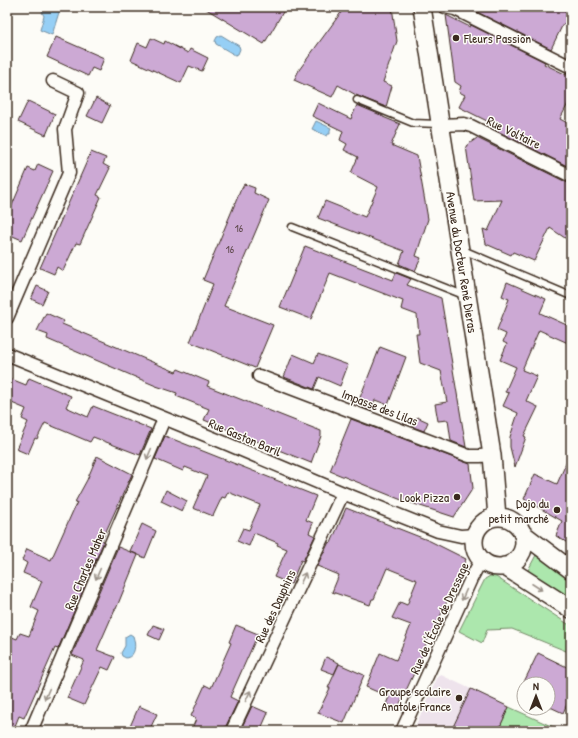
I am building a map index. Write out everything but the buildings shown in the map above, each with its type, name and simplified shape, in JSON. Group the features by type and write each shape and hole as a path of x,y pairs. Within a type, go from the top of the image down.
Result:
{"main road":[{"name":"Avenue du Docteur René Dieras","path":"422,7 492,455 497,517"},
{"path":"503,517 511,520 518,526 522,533 524,545 519,557 512,563 497,567 488,565 481,560 476,552 474,535 481,524 489,519 503,517"},
{"path":"522,533 571,570"},
{"path":"504,566 571,610"}],"street":[{"path":"445,7 455,9 571,67"},
{"path":"7,318 69,173 65,129 78,93 53,81"},
{"name":"Rue Voltaire","path":"441,124 464,124 471,126 571,176"},
{"name":"Rue Gaston Baril","path":"7,354 438,531 461,536 474,535"},
{"name":"Impasse des Lilas","path":"259,376 469,456 492,455"},
{"name":"Rue Charles Maher","path":"31,731 164,419"},
{"name":"Rue des Dauphins","path":"232,731 343,493"},
{"name":"Rue de l'École de Dressage","path":"402,731 481,560"}],"lane":[{"path":"357,100 413,124 441,124"},
{"path":"292,227 467,296"},
{"path":"459,249 571,296"}],"shaded area":[{"name":"Groupe scolaire Anatole France","path":"439,674 516,710 516,716 529,716 562,731 413,731"}],"green space":[{"path":"536,555 571,580 571,603 526,574"},
{"path":"490,576 496,577 571,626 571,653 512,629 487,630 482,643 459,631 485,579"},
{"path":"509,707 516,710 516,716 529,716 562,731 498,731"}],"water":[{"path":"46,7 60,9 52,35 40,30 44,16 42,12"},
{"path":"221,35 239,46 240,49 238,54 235,55 216,44 215,41 217,37"},
{"path":"316,121 331,128 330,134 327,136 312,129"},
{"path":"130,634 133,636 135,646 132,655 126,658 122,656 121,653 125,646 125,637"}],"place":[{"name":"Fleurs Passion","path":"456,38"},
{"name":"Look Pizza","path":"457,497"},
{"name":"Dojo du petit marché","path":"557,510"},
{"name":"Groupe scolaire Anatole France","path":"459,698"}]}
